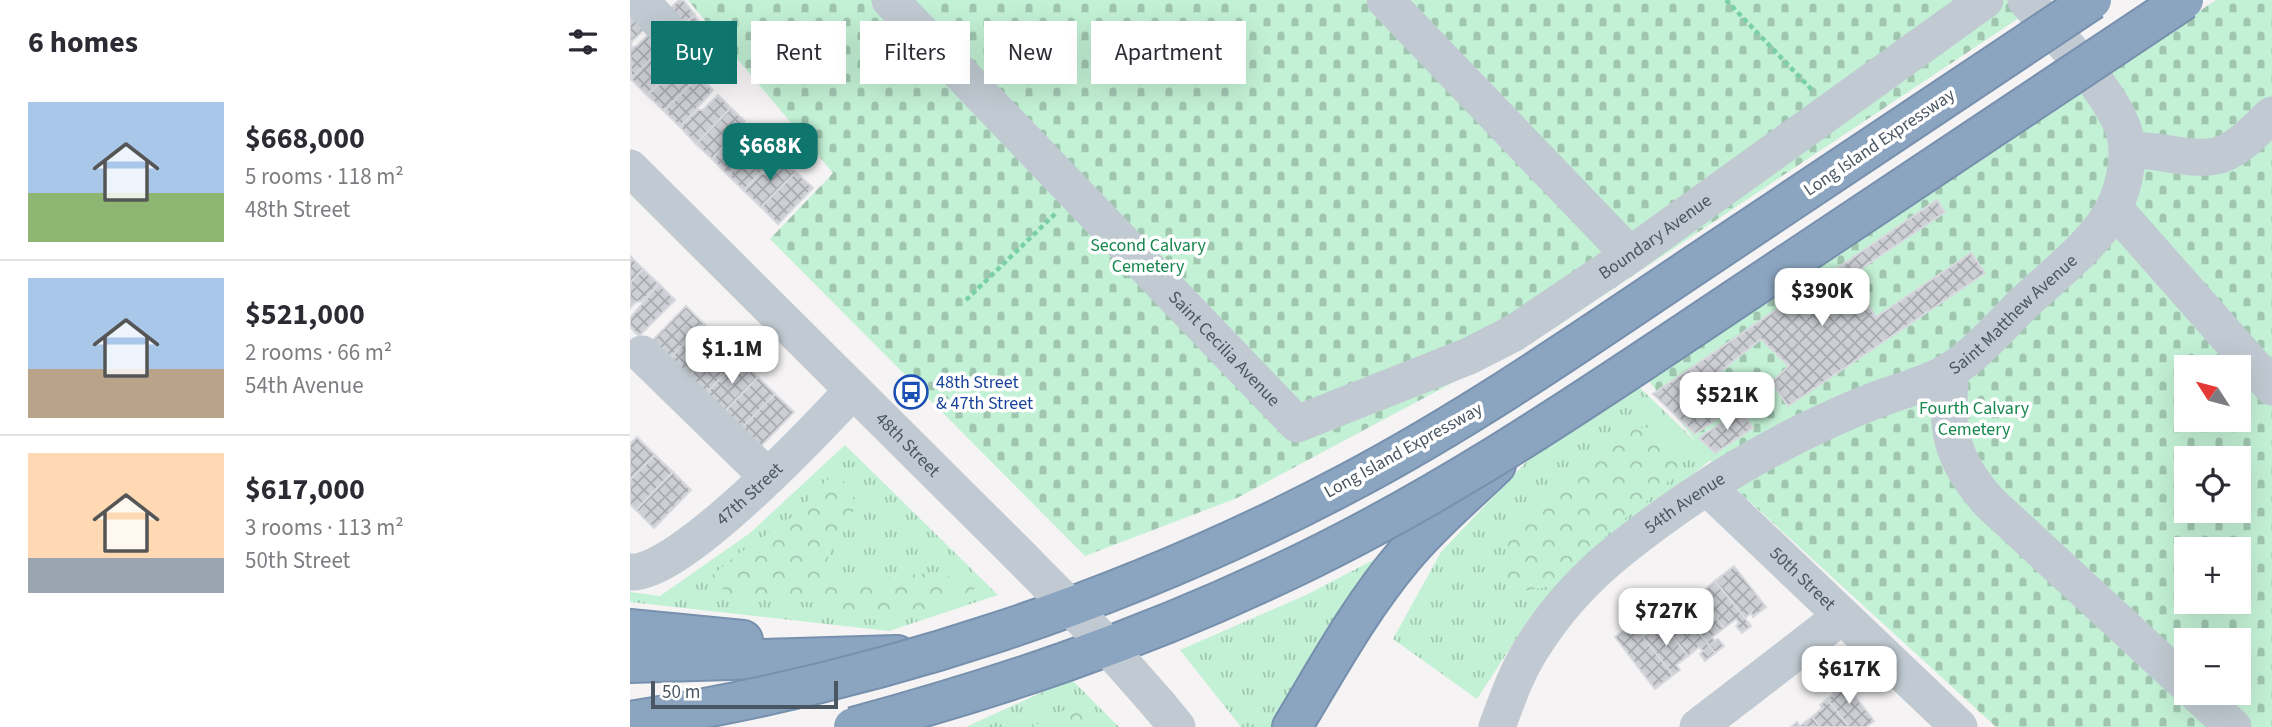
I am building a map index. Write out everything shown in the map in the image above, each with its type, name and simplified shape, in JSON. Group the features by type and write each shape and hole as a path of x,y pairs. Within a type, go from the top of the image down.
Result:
{"highway":[{"path":"879,727 1026,661 1113,629 1277,558 1363,515 1515,429 2018,79 2110,6 2156,0"},
{"path":"853,727 942,703 1119,644 1274,577 1392,516 1518,443 1605,387 2184,0"},
{"name":"Long Island Expressway","path":"630,721 843,678 984,636 1102,594 1184,561 1335,490 1504,393 2110,6"},
{"path":"630,663 953,653 1017,640 1190,575 1434,452 2018,79"},
{"path":"1292,727 1358,620 1415,542 1591,377"},
{"path":"630,629 881,655"},
{"path":"917,727 1026,661"}],"street":[{"path":"640,0 659,21"},
{"name":"Saint Cecilia Avenue","path":"890,0 1297,424"},
{"path":"1385,0 1630,255"},
{"name":"Boundary Avenue","path":"1297,424 1500,342 1630,255 1985,0"},
{"path":"2026,0 2091,77 2109,103 2122,127 2127,150 2161,151 2200,158 2217,156 2234,148 2272,115"},
{"name":"Saint Matthew Avenue","path":"2127,150 2126,168 2114,208 2098,230 2075,255 1951,370 1950,428 1956,453 1966,475 1990,503 2174,673"},
{"name":"48th Street","path":"630,168 1091,628 1168,716"},
{"path":"2114,208 2272,387"},
{"path":"642,354 768,477"},
{"name":"54th Avenue","path":"1497,727 1531,649 1581,587 1621,549 1708,488 1797,435 1865,404 1922,384 1951,370"},
{"name":"47th Street","path":"630,572 649,569 684,548 730,512 853,390"},
{"name":"50th Street","path":"1708,488 1959,727"},
{"path":"1698,727 1842,617"},
{"path":"2209,705 2232,727"}],"path":[{"path":"1726,0 1832,111"},
{"path":"966,300 1076,193"}],"green space":[{"name":"Second Calvary Cemetery","path":"688,0 2046,0 1553,329 1237,498 1085,556 770,239 833,173 758,84 846,84 846,21 751,21 751,75 737,58 737,21 706,21"},
{"name":"Fourth Calvary Cemetery","path":"2216,0 2272,0 2272,727 1996,727 1724,478 1648,380"},
{"path":"1636,384 1713,458 1580,566 1529,619 1477,699 1393,639 1441,552 1549,438"},
{"path":"1656,427 1680,449 1680,465 1663,488 1617,525 1553,586 1510,593 1503,560 1516,519 1567,471 1622,429"},
{"path":"845,445 998,595 889,631 630,602 630,592 660,596 750,533"},
{"path":"832,475 850,485 854,506 849,522 830,553 822,575 865,580 938,572 976,588 943,606 869,619 826,603 738,599 708,579 734,557 792,517"},
{"path":"1400,546 1281,727 1241,727 1180,650 1306,595"},
{"path":"1071,679 1119,727 966,727"},
{"path":"1072,706 1092,727 1032,727"}],"building":[{"path":"679,0 683,0 695,15 689,21 668,21 663,15"},
{"path":"694,15 699,21 688,21"},
{"path":"630,16 648,26 632,41 630,48"},
{"path":"651,32 651,59 631,79 630,48 637,46"},
{"path":"651,59 651,84 658,84 647,95 631,79"},
{"path":"660,84 691,84 664,111 647,95"},
{"path":"691,84 707,84 713,90 680,127 664,111"},
{"path":"718,95 731,108 696,144 680,127"},
{"path":"731,108 745,121 712,159 696,144"},
{"path":"750,126 763,139 728,175 712,159 728,142 735,142"},
{"path":"763,139 777,153 744,191 728,175"},
{"path":"782,158 796,172 761,207 744,191 760,174 768,174"},
{"path":"796,172 813,188 778,224 761,207"},
{"path":"1937,200 1945,212 1849,277 1876,317 1971,253 1985,273 1788,406 1772,382 1789,366 1761,339 1697,390 1720,417 1695,434 1653,394"},
{"path":"630,256 643,269 630,283"},
{"path":"643,269 659,284 642,301 636,302 630,308 630,283"},
{"path":"659,284 675,300 639,336 630,327 630,318"},
{"path":"686,306 704,324 669,359 651,342"},
{"path":"704,324 722,342 688,377 669,359"},
{"path":"722,342 740,359 705,394 688,377"},
{"path":"740,359 758,377 724,412 705,394"},
{"path":"758,377 775,394 741,429 724,412"},
{"path":"775,394 794,412 760,447 741,429"},
{"path":"1741,410 1753,428 1715,453 1699,438"},
{"path":"637,437 655,455 630,480 630,444"},
{"path":"655,455 673,472 636,510 630,504 630,480"},
{"path":"673,472 691,490 654,528 636,510"},
{"path":"1734,566 1766,607 1753,617 1751,613 1745,618 1715,581"},
{"path":"1715,581 1751,626 1742,633 1736,626 1739,623 1736,619 1724,628 1698,595"},
{"path":"1698,595 1724,628 1712,637 1724,646 1715,653 1680,608"},
{"path":"1671,598 1715,653 1705,661 1700,654 1703,651 1699,647 1688,656 1653,612"},
{"path":"1633,623 1673,675 1655,689 1615,637"},
{"path":"1662,623 1688,656 1676,665 1680,670 1673,675 1643,637"},
{"path":"1841,678 1874,721 1866,727 1849,727 1827,699 1834,694 1829,687"},
{"path":"1827,699 1849,727 1820,727 1812,717"},
{"path":"1812,717 1820,727 1791,727 1797,722 1800,726"}],"place":[{"name":"48th Street & 47th Street","path":"911,392"}]}
